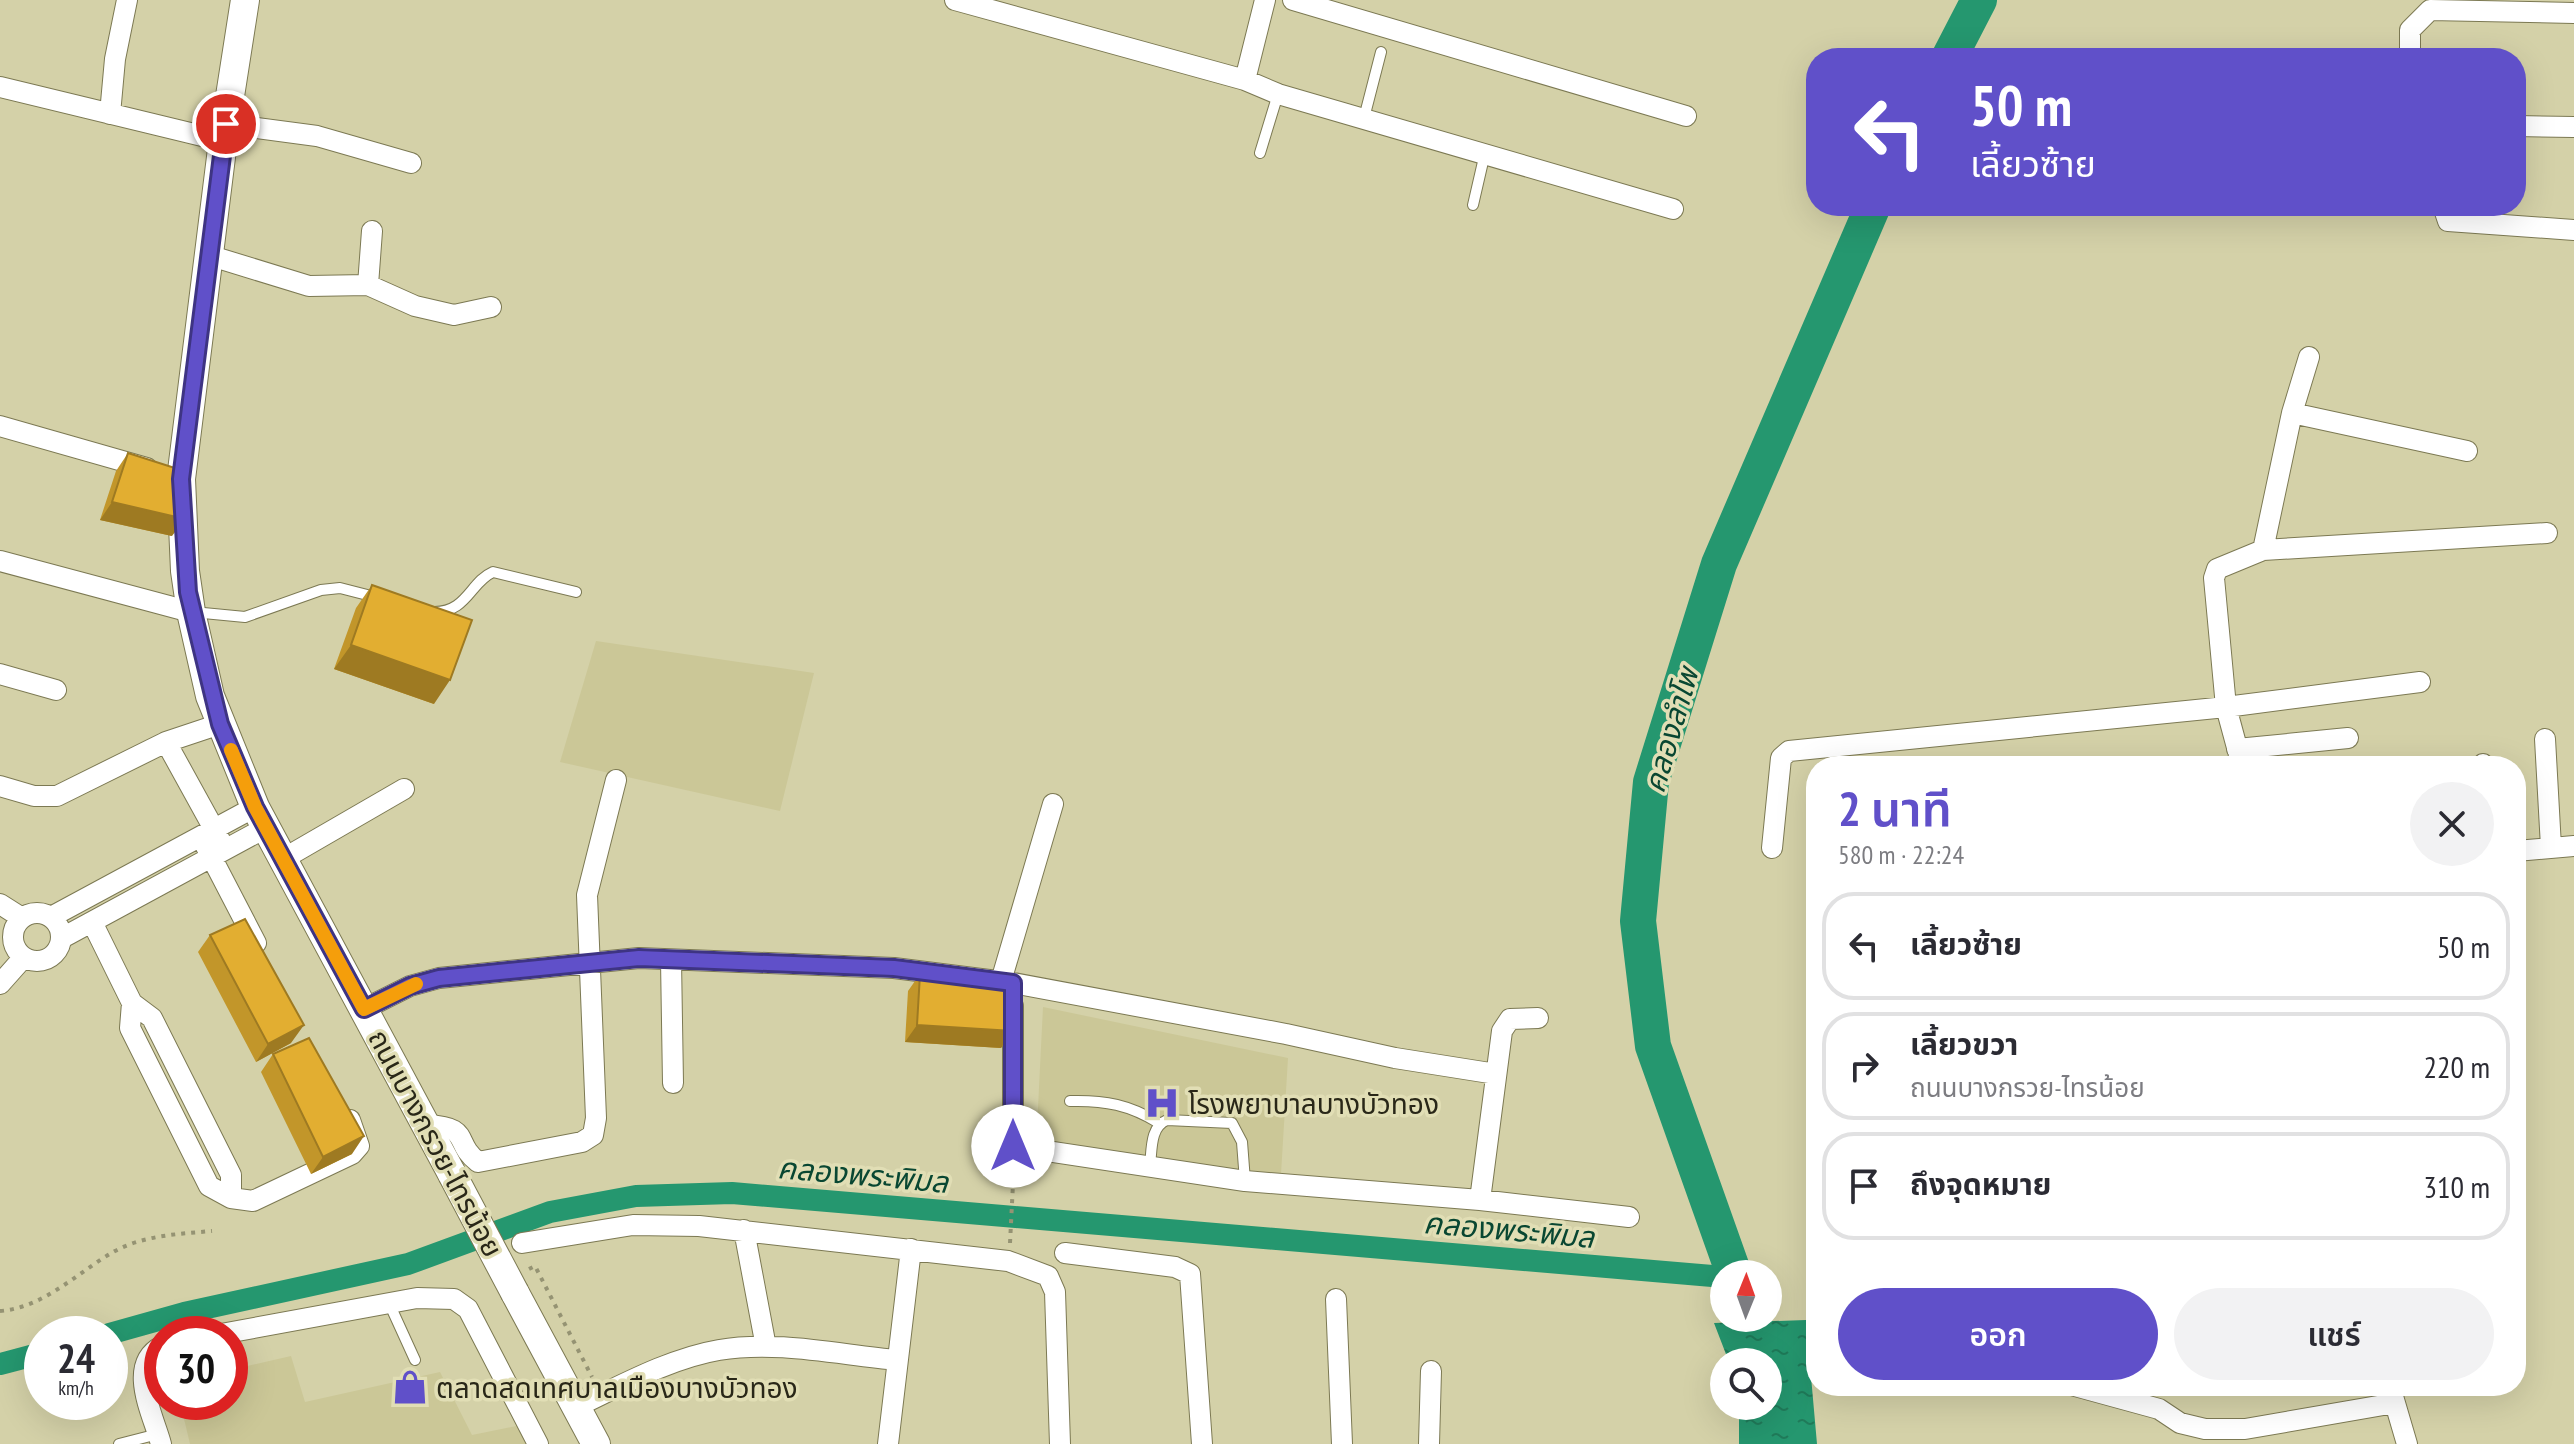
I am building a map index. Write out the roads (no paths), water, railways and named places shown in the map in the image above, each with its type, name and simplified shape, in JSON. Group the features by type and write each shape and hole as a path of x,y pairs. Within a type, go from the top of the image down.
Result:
{"main road":[{"name":"ถนนบางกรวย-ไทรน้อย","path":"245,0 224,133 181,479 185,571 191,612 220,724 261,817 596,1444"}],"street":[{"path":"110,114 115,59 127,0"},
{"path":"955,0 1245,80 1278,94 1673,209"},
{"path":"1245,80 1265,0"},
{"path":"1293,0 1686,116"},
{"path":"2410,48 2410,30 2430,10 2574,13"},
{"path":"0,87 110,114 224,133 317,136 411,163"},
{"path":"2526,126 2574,127"},
{"path":"2446,216 2448,221 2574,230"},
{"path":"368,285 372,231"},
{"path":"208,255 309,286 368,285 415,306 454,315 491,307"},
{"path":"2263,550 2292,413 2309,357"},
{"path":"2292,413 2467,451"},
{"path":"0,426 181,479"},
{"path":"2239,756 2226,707 2214,578 2217,569 2227,562 2263,550 2547,533"},
{"path":"0,561 191,612"},
{"path":"0,674 56,690"},
{"path":"1772,848 1781,758 1789,751 2226,707 2420,682"},
{"path":"0,786 34,796 57,796 166,742 220,724"},
{"path":"2245,756 2348,738"},
{"path":"2545,739 2551,847"},
{"path":"166,742 262,955"},
{"path":"426,1125 451,1127 459,1133 471,1157 478,1162 582,1142 593,1135 596,1118 587,895 616,780"},
{"path":"283,859 404,789"},
{"path":"1053,804 1007,982 1013,1146 1245,1181 1480,1200 1629,1217"},
{"path":"51,917 208,833 261,817"},
{"path":"62,938 218,854 261,817"},
{"path":"2526,850 2574,846"},
{"path":"0,904 22,918"},
{"path":"36,913 51,917 60,928 62,938 58,950 46,959 24,957 13,939 22,918 36,913"},
{"path":"92,922 132,1003 152,1018 231,1175 231,1198"},
{"path":"0,984 24,957"},
{"path":"364,1009 410,986 439,978 639,958 894,968 1007,982 1286,1034 1395,1058 1496,1074"},
{"path":"671,960 673,1083"},
{"path":"132,1003 130,1028 209,1186 231,1198 253,1201 263,1198 352,1154 359,1146 358,1135 343,1107"},
{"path":"1480,1200 1506,1022 1538,1018"},
{"path":"173,1113 193,1101"},
{"path":"522,1243 633,1225 744,1230 1008,1261 1048,1276 1055,1292 1060,1444"},
{"path":"744,1230 766,1347"},
{"path":"888,1444 911,1249"},
{"path":"1065,1253 1175,1267 1190,1274 1202,1444"},
{"path":"248,1329 389,1303 438,1297 454,1299 468,1309 538,1444"},
{"path":"1336,1299 1342,1444"},
{"path":"576,1407 692,1357 720,1349 766,1347 897,1360"},
{"path":"144,1362 144,1383"},
{"path":"1429,1444 1431,1371"},
{"path":"2112,1396 2159,1409 2180,1423 2205,1429 2245,1429 2384,1396"},
{"path":"2393,1396 2407,1444"}],"lane":[{"path":"1364,118 1381,52"},
{"path":"1260,153 1278,94"},
{"path":"1473,205 1485,153"},
{"path":"426,611 450,610 472,595 486,576 493,572 576,592"},
{"path":"191,612 245,617 321,590 340,588 397,603"},
{"path":"1070,1101 1098,1100 1133,1107 1159,1123"},
{"path":"1150,1166 1154,1133 1159,1123 1167,1120 1232,1123 1242,1142 1245,1181"},
{"path":"389,1303 415,1360"},
{"path":"119,1444 159,1439"}],"water":[{"path":"1806,1320 1806,1396 1813,1396 1817,1444 1739,1444 1739,1420 1782,1420 1782,1348 1724,1348 1717,1332 1782,1332 1782,1321"}],"waterway":[{"name":"คลองลำโพ","path":"1954,48 1979,0"},
{"name":"คลองลำโพ","path":"1729,1260 1653,1046 1638,921 1651,782 1719,564 1869,216"},
{"name":"คลองพระพิมล","path":"128,1329 184,1313 408,1264 550,1212 636,1196 732,1193 1710,1276"},
{"name":"คลองพระพิมล","path":"0,1364 24,1358"}],"place":[{"name":"โรงพยาบาลบางบัวทอง","path":"1162,1103"},
{"name":"ตลาดสดเทศบาลเมืองบางบัวทอง","path":"410,1387"}]}
